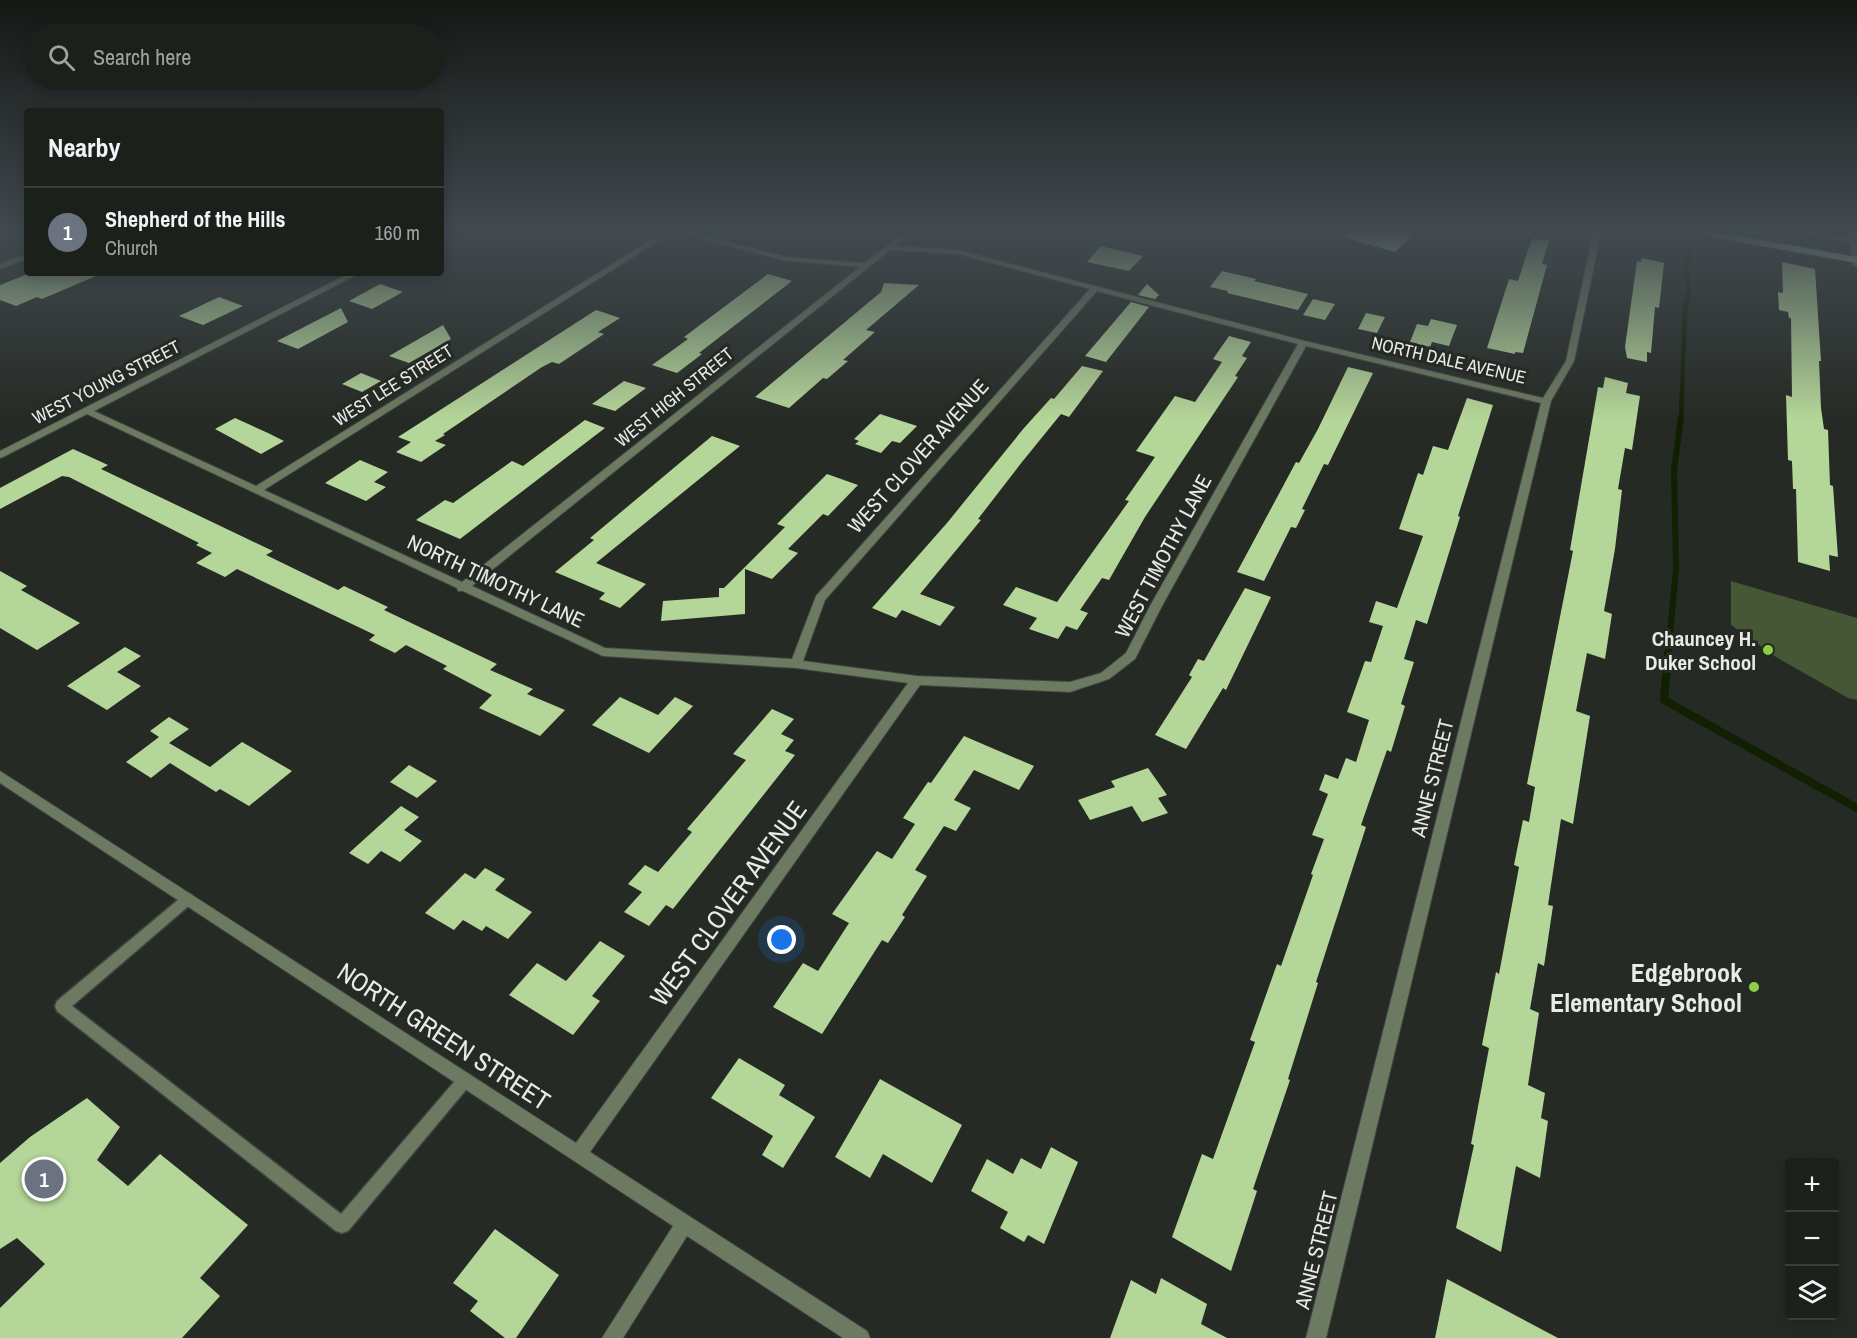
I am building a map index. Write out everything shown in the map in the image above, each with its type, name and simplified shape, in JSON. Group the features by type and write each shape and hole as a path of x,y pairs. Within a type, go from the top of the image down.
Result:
{"street":[{"name":"WEST YOUNG STREET","path":"0,455 312,295"},
{"name":"WEST LEE STREET","path":"258,489 567,295"},
{"name":"WEST HIGH STREET","path":"462,588 828,295"},
{"name":"WEST CLOVER AVENUE","path":"796,664 820,599 1089,295"},
{"name":"NORTH DALE AVENUE","path":"1116,295 1546,401"},
{"name":"ANNE STREET","path":"1316,1338 1546,401 1570,361 1584,295"},
{"name":"WEST TIMOTHY LANE","path":"917,680 1070,687 1105,676 1131,656 1156,606 1304,343"},
{"name":"NORTH TIMOTHY LANE","path":"87,411 603,652 796,664 917,680"},
{"name":"WEST CLOVER AVENUE","path":"578,1154 917,680"},
{"name":"NORTH GREEN STREET","path":"0,776 860,1338"},
{"path":"612,1338 685,1223"}],"lane":[{"path":"188,899 62,1006 342,1226 465,1080"}],"green space":[{"path":"1731,581 1857,618 1857,700 1848,698 1776,657 1731,625"}],"building":[{"path":"0,295 50,295 42,299 37,297 16,306 0,300"},
{"path":"359,295 397,295 372,309 349,301"},
{"path":"739,295 773,295 677,373 652,365 688,339 684,337"},
{"path":"877,295 907,295 866,330 875,332 843,360 848,361 827,379 823,378 789,408 755,397"},
{"path":"1140,295 1159,295 1155,299"},
{"path":"1237,295 1307,295 1298,310"},
{"path":"1504,295 1539,295 1523,353 1515,352 1515,354 1487,348"},
{"path":"1632,295 1660,295 1659,308 1655,307 1651,353 1647,352 1647,362 1627,358 1625,347"},
{"path":"1778,295 1817,295 1821,408 1824,429 1828,430 1830,485 1833,486 1838,557 1829,555 1830,571 1798,562 1796,489 1793,489 1792,461 1788,460 1786,395 1792,397 1791,318 1788,312 1779,310"},
{"path":"219,297 243,306 203,325 179,316"},
{"path":"1313,299 1335,304 1325,320 1303,315"},
{"path":"1131,302 1149,307 1106,362 1085,356"},
{"path":"341,308 348,322 298,349 277,341"},
{"path":"596,310 620,318 598,332 604,334 559,364 552,362 542,367 443,434 445,435 435,441 446,445 421,462 396,452 411,442 398,437"},
{"path":"1366,313 1385,317 1377,333 1358,329"},
{"path":"1431,319 1457,325 1449,346 1432,342 1430,347 1410,342 1417,324 1428,326"},
{"path":"443,325 451,339 409,363 389,356"},
{"path":"1229,336 1251,342 1242,356 1247,358 1235,376 1238,377 1145,517 1109,580 1102,578 1080,610 1088,613 1077,630 1066,626 1058,639 1029,629 1037,618 1003,605 1016,587 1057,602 1129,501 1125,500 1155,457 1136,451 1175,396 1195,402 1222,362 1213,359"},
{"path":"1082,366 1103,371 1069,417 1061,414 978,519 981,520 920,594 955,607 940,626 902,610 896,618 872,608 947,523 1024,428 1051,398 1054,399"},
{"path":"1348,367 1373,373 1328,465 1324,464 1302,509 1305,510 1296,528 1291,527 1264,581 1237,572 1296,462 1299,463 1318,429"},
{"path":"361,373 381,381 362,392 342,384"},
{"path":"1605,377 1628,383 1626,393 1640,396 1632,450 1625,448 1618,489 1622,490 1604,611 1612,614 1605,659 1587,653 1576,711 1590,716 1573,824 1561,819 1548,905 1553,906 1544,966 1538,963 1530,1009 1539,1013 1528,1085 1545,1093 1541,1118 1548,1121 1540,1178 1516,1166 1501,1252 1456,1228 1474,1145 1471,1144 1489,1048 1482,1045 1496,972 1499,974 1519,867 1514,865 1523,820 1529,822 1535,787 1527,784 1573,551 1570,550 1598,387 1603,388"},
{"path":"624,381 646,388 615,411 592,404"},
{"path":"1467,398 1493,405 1427,624 1416,620 1404,659 1414,662 1401,704 1405,706 1391,752 1387,750 1361,825 1366,827 1316,982 1318,983 1288,1079 1290,1080 1253,1189 1257,1191 1231,1271 1172,1237 1202,1154 1213,1159 1255,1042 1250,1040 1277,964 1281,966 1313,875 1311,874 1324,839 1312,835 1328,794 1319,790 1325,774 1338,779 1346,758 1356,762 1369,720 1347,712 1365,661 1371,662 1383,626 1369,622 1376,601 1397,608 1423,536 1399,529 1418,473 1423,475 1433,446 1448,450"},
{"path":"880,414 917,426 900,443 892,441 881,453 855,444 859,441 854,439"},
{"path":"235,418 284,441 261,454 215,429"},
{"path":"585,420 605,428 460,539 416,520 445,500 453,503 512,461 523,466"},
{"path":"712,436 740,446 596,563 646,584 620,608 599,599 605,593 555,572 594,540 590,538"},
{"path":"73,449 108,465 101,469 273,551 266,555 338,590 344,586 388,607 384,610 497,664 490,670 533,689 527,694 565,710 540,736 479,708 492,695 443,669 447,666 406,645 395,653 369,640 375,635 237,569 225,577 196,563 212,553 196,545 199,543 69,477 62,476 0,509 0,488"},
{"path":"360,460 388,472 374,482 386,487 366,501 325,483"},
{"path":"827,474 858,485 828,516 823,514 788,549 798,553 772,579 745,569 745,614 661,621 663,601 719,597 719,588 724,588 785,527 777,524"},
{"path":"0,571 27,586 21,590 80,623 37,650 0,628"},
{"path":"1245,588 1271,597 1226,690 1223,688 1186,749 1155,735 1192,677 1189,675 1198,659 1204,661"},
{"path":"125,647 141,656 117,672 141,686 107,710 67,686"},
{"path":"620,697 658,715 675,697 693,706 649,753 592,725"},
{"path":"772,709 794,719 781,734 794,740 785,751 795,755 673,909 666,905 649,926 624,912 642,892 628,884 645,865 658,872 692,832 687,829 746,760 733,754"},
{"path":"169,717 189,729 169,743 210,767 242,742 292,771 249,806 220,789 216,792 170,763 151,778 126,762 159,737 150,731"},
{"path":"964,736 1034,766 1019,790 974,770 954,800 971,808 956,831 944,826 915,870 927,876 902,915 905,917 888,943 882,940 822,1034 773,1007 803,963 818,971 849,923 832,914 877,851 892,859 915,824 903,818"},
{"path":"409,765 437,781 417,798 390,782"},
{"path":"1148,768 1167,795 1158,798 1168,813 1142,822 1132,806 1090,820 1078,800 1115,787 1111,781"},
{"path":"401,806 419,817 404,830 422,841 400,862 381,851 368,864 349,853"},
{"path":"485,868 505,879 495,890 532,912 508,939 486,926 482,931 463,920 454,930 425,913 465,873 475,879"},
{"path":"600,941 625,956 592,996 600,1001 573,1035 509,995 537,963 566,981"},
{"path":"739,1058 785,1085 779,1095 815,1117 783,1168 762,1155 773,1136 711,1098"},
{"path":"880,1079 962,1125 932,1183 883,1154 870,1178 835,1157"},
{"path":"87,1098 120,1127 97,1160 128,1186 160,1154 248,1225 200,1278 220,1296 182,1338 0,1338 0,1308 45,1264 17,1238 0,1249 0,1163 30,1137"},
{"path":"1051,1147 1078,1162 1044,1244 1028,1235 1024,1242 1000,1228 1008,1212 971,1191 987,1159 1013,1174 1021,1158 1041,1169"},
{"path":"495,1229 559,1275 516,1338 505,1338 470,1311 478,1301 453,1283"},
{"path":"1161,1278 1207,1304 1201,1324 1227,1338 1110,1338 1131,1280 1156,1294"},
{"path":"1447,1279 1558,1338 1435,1338"}],"waterway":[{"path":"1681,419 1685,310 1688,295"},
{"path":"1668,655 1676,569 1674,470 1681,417"},
{"path":"1668,653 1664,700 1857,808"}],"place":[{"name":"Chauncey H. Duker School","path":"1768,650"},
{"name":"Edgebrook Elementary School","path":"1754,987"},
{"name":"Shepherd of the Hills","path":"44,1179"}]}
